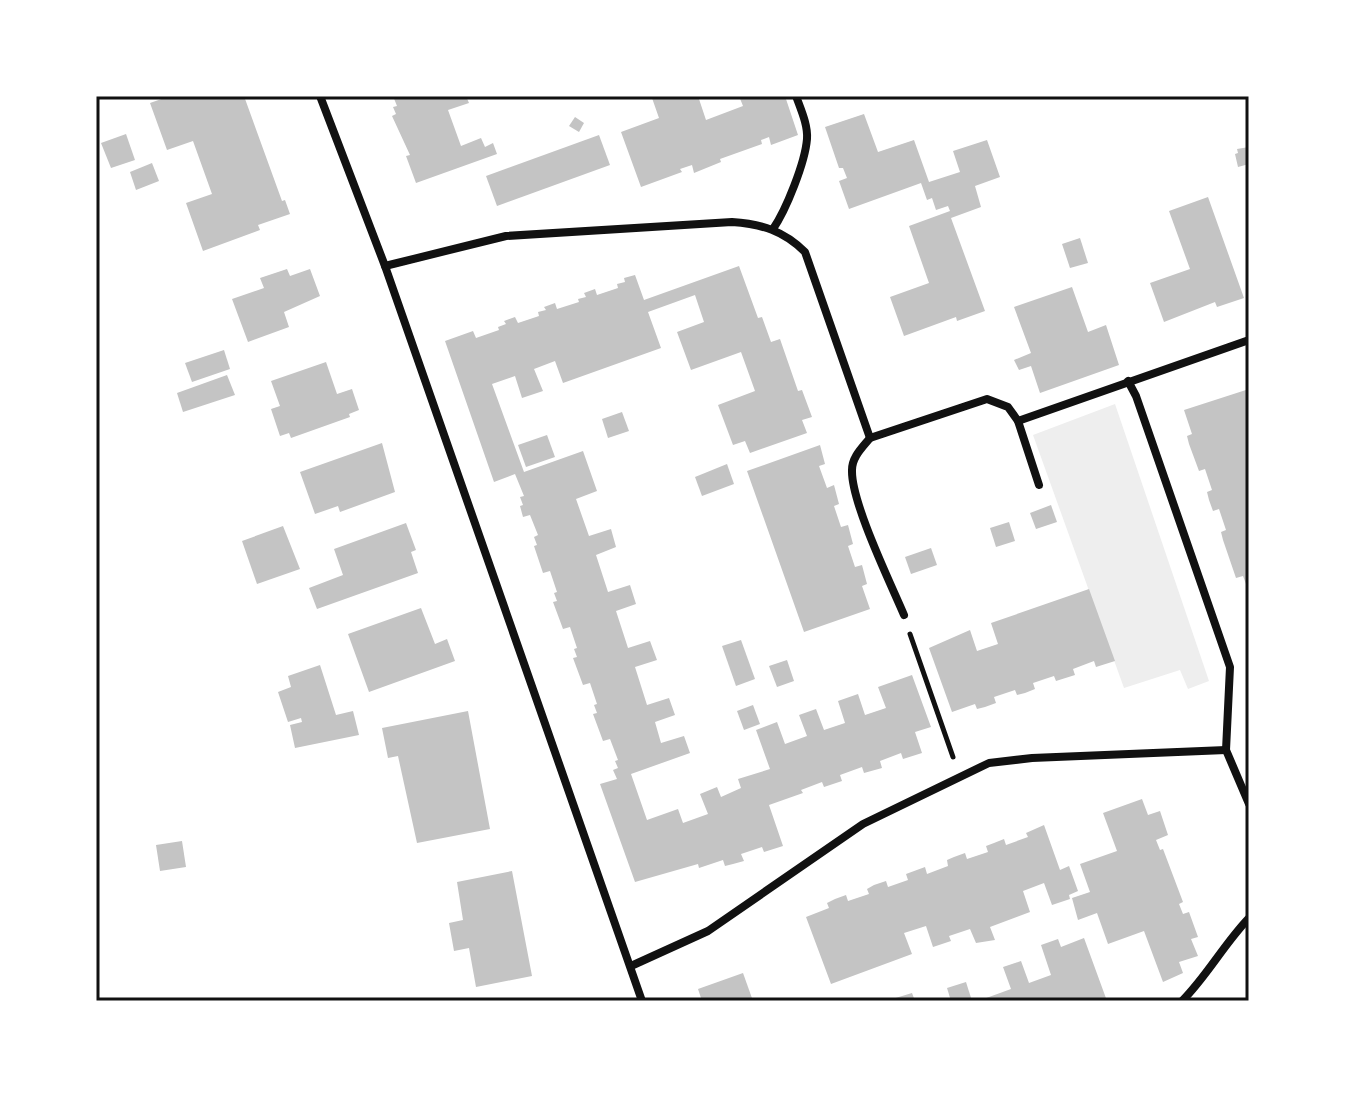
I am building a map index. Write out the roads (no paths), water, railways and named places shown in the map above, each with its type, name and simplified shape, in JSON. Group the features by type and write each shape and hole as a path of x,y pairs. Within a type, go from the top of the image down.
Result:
{"street":[{"path":"320,96 385,266 642,1001"},
{"path":"773,229 784,212 807,141 806,125 796,96"},
{"path":"385,266 506,236 732,222 753,223 773,229 790,237 805,252 870,438"},
{"path":"1018,421 1249,340"},
{"path":"1128,381 1230,667 1226,750 1249,804"},
{"path":"904,615 857,498 852,469 857,453 870,438 987,399 1008,407 1018,421 1039,485"},
{"path":"631,966 708,931 863,824 989,763 1032,758 1226,750"},
{"path":"1182,1001 1199,984 1229,938 1249,918"}]}
